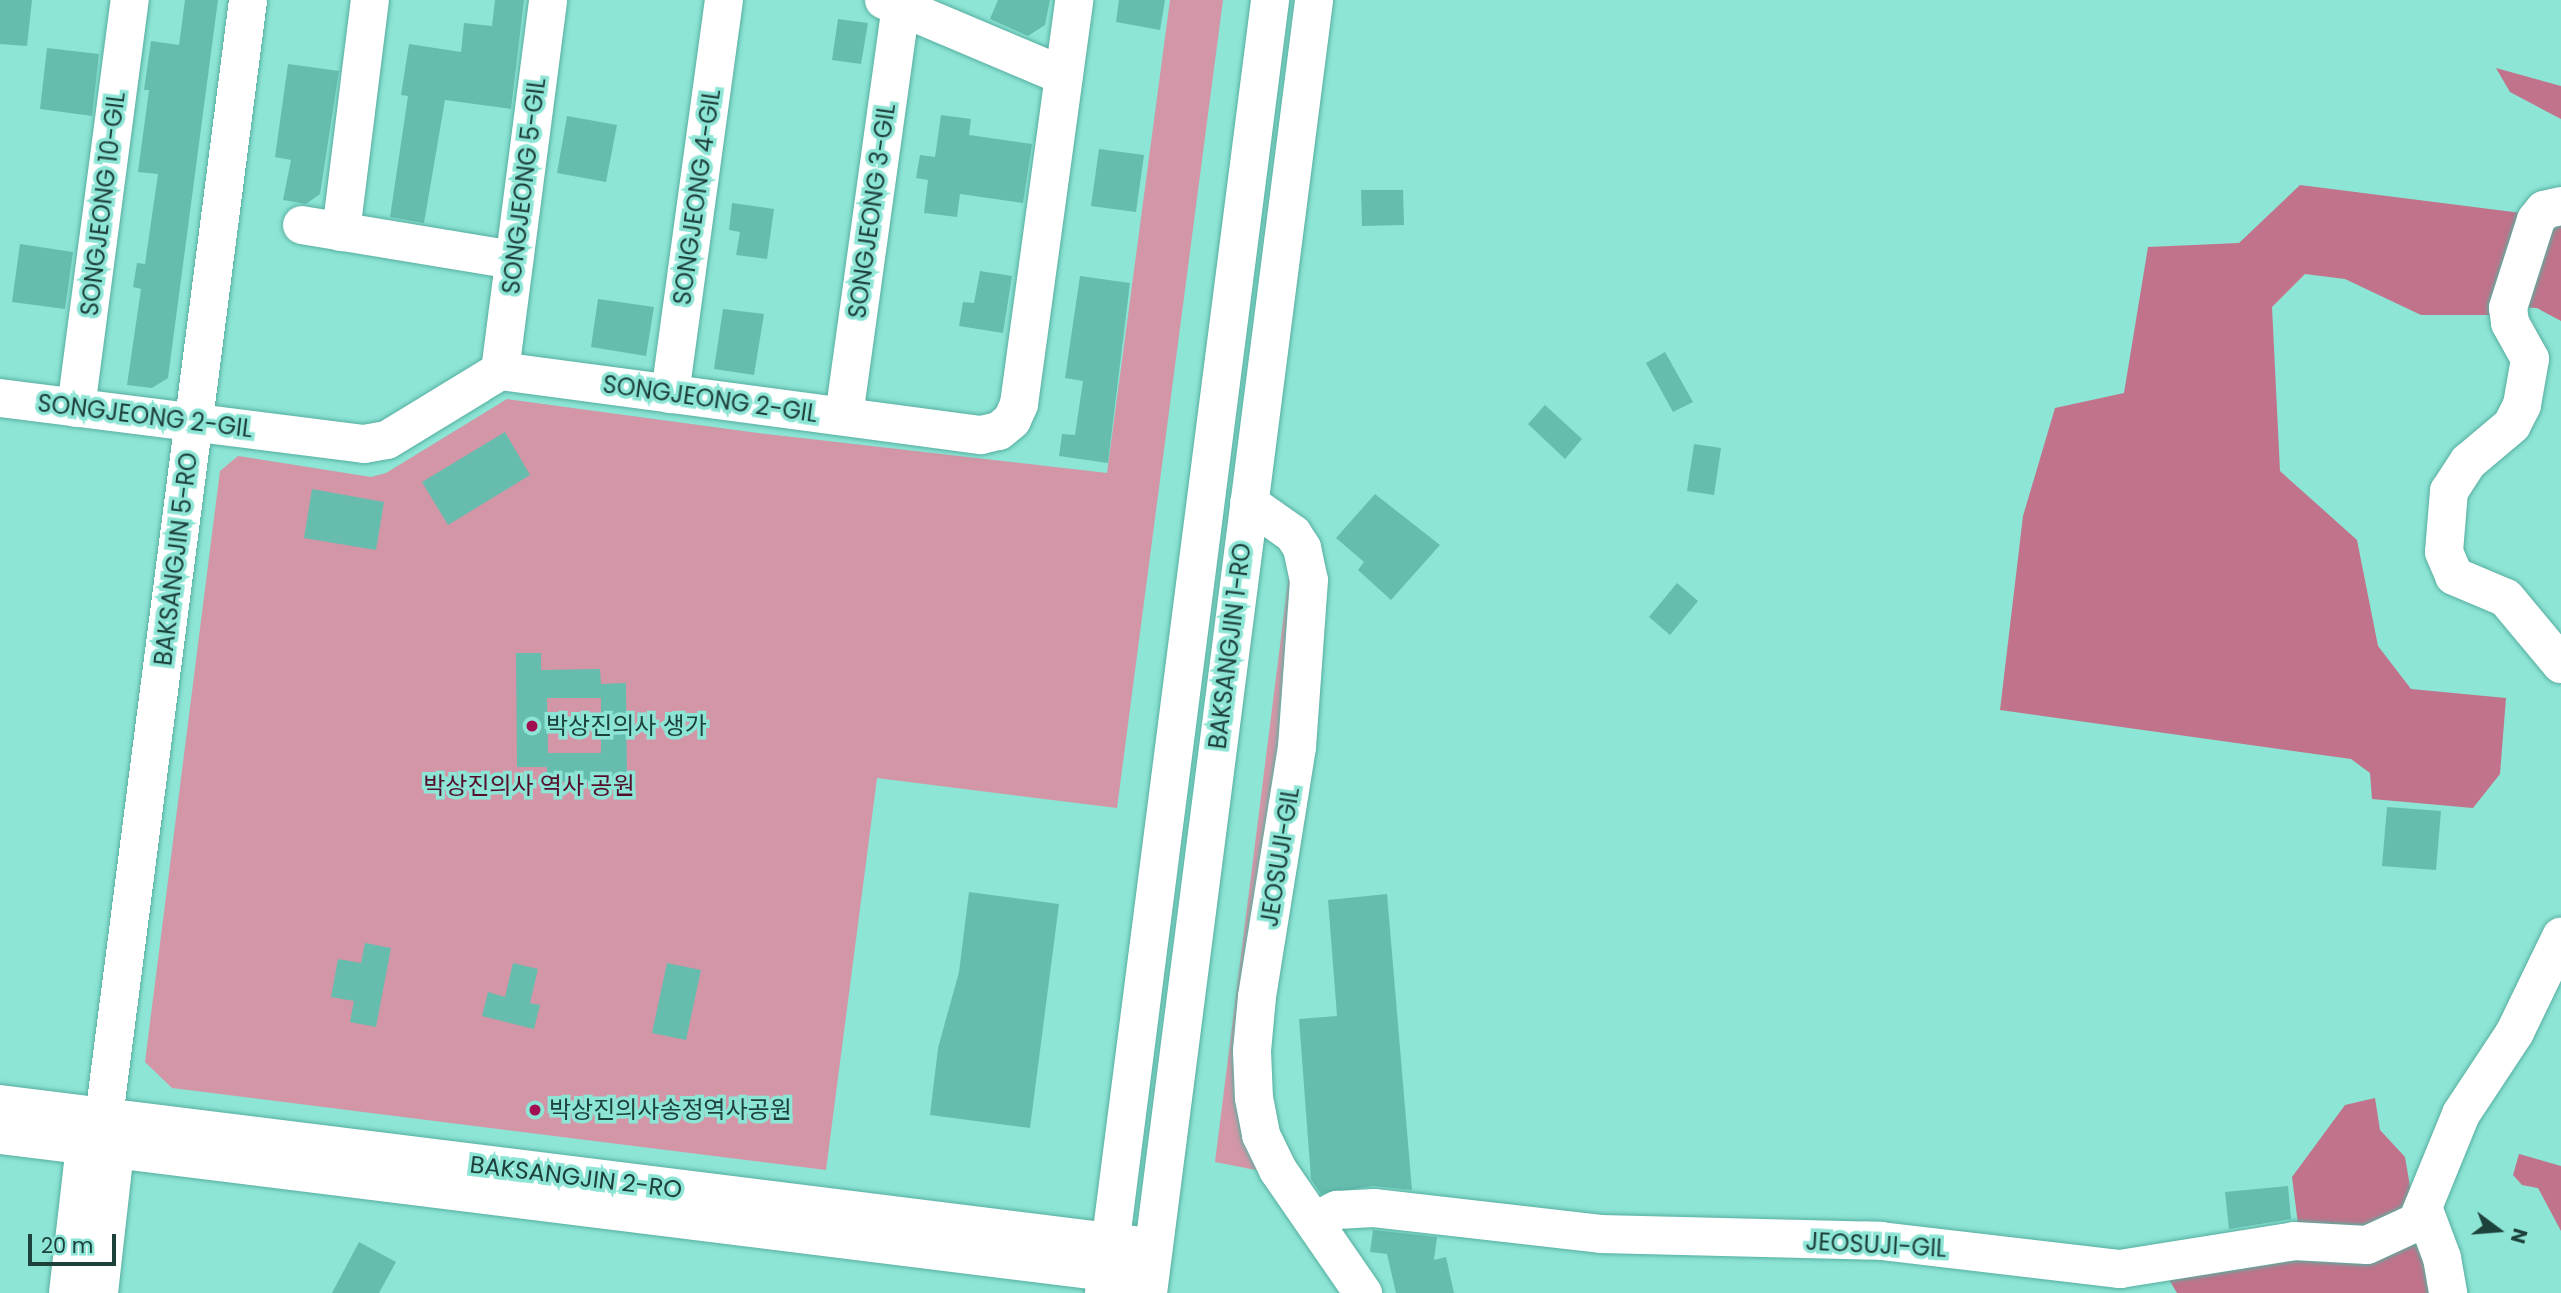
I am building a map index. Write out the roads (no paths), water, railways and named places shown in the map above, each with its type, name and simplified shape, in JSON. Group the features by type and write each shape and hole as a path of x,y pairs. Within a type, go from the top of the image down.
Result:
{"street":[{"name":"SONGJEONG 10-GIL","path":"76,408 130,0"},
{"name":"BAKSANGJIN 5-RO","path":"101,1138 248,0"},
{"path":"341,232 370,0"},
{"name":"SONGJEONG 5-GIL","path":"500,371 548,0"},
{"name":"SONGJEONG 4-GIL","path":"670,394 724,0"},
{"name":"SONGJEONG 2-GIL","path":"0,398 364,444 387,440 500,371 981,435 999,431 1012,420 1019,404 1074,0"},
{"name":"BAKSANGJIN 1-RO","path":"1106,1269 1270,0"},
{"name":"BAKSANGJIN 1-RO","path":"1150,1272 1314,0"},
{"path":"892,2 1064,76"},
{"name":"SONGJEONG 3-GIL","path":"844,416 892,2"},
{"path":"2561,206 2544,210 2536,220 2508,308 2510,323 2530,359 2522,405 2512,425 2468,462 2449,491 2444,552 2454,576 2506,598 2561,664"},
{"path":"302,225 514,260"},
{"name":"JEOSUJI-GIL","path":"1249,503 1293,534 1308,572 1307,653 1297,747 1252,1051 1261,1135 1278,1170 1363,1293"},
{"path":"2448,1293 2442,1258 2424,1210 2461,1114 2515,1032 2561,937"},
{"name":"BAKSANGJIN 2-RO","path":"0,1104 101,1138"},
{"name":"BAKSANGJIN 2-RO","path":"0,1135 101,1138 1106,1269 1150,1272"},
{"path":"68,1293 101,1138"},
{"path":"99,1293 101,1138"},
{"name":"JEOSUJI-GIL","path":"1315,1221 1337,1210 1374,1208 1601,1234 1881,1241 2120,1269 2294,1241 2367,1245 2405,1231 2424,1210"}],"place":[{"name":"박상진의사 생가","path":"532,726"},
{"name":"박상진의사송정역사공원","path":"535,1110"}],"park label":[{"name":"박상진의사 역사 공원","path":"529,786"}]}
